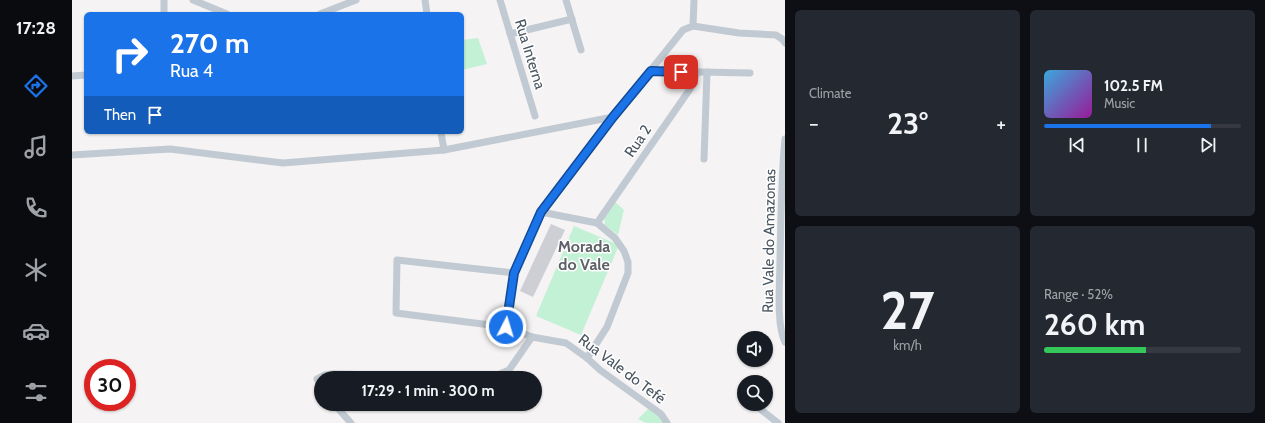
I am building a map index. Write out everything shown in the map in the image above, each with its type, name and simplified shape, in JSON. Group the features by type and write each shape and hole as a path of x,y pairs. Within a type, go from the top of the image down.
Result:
{"street":[{"path":"164,0 164,12"},
{"path":"193,0 222,12"},
{"path":"325,12 356,0"},
{"path":"425,0 426,12"},
{"name":"Rua Interna","path":"500,0 535,116"},
{"path":"566,0 581,50"},
{"path":"693,26 694,0"},
{"path":"510,34 572,19"},
{"path":"506,327 514,273 541,212 613,117 683,30 693,26 739,33 776,35 784,41"},
{"path":"651,71 750,73"},
{"name":"Rua 2","path":"597,224 690,89 697,72"},
{"path":"704,159 707,72"},
{"path":"72,76 84,75"},
{"path":"72,155 170,149 283,163 444,150 613,117"},
{"path":"441,134 444,150"},
{"name":"Rua Vale do Amazonas","path":"785,139 782,167 779,304 782,337 785,342"},
{"path":"541,212 597,224 615,238 624,251 628,262 628,273 607,327 587,358"},
{"name":"Rua Vale do Tefé","path":"514,273 397,260 396,313 506,327 532,337 566,343 587,358 600,370 661,414 667,423"},
{"path":"507,371 509,370 532,337"},
{"path":"340,411 351,423"},
{"path":"763,411 778,423"}],"green space":[{"path":"478,38 487,64 464,70 464,40"},
{"path":"614,201 624,210 618,235 605,225 604,217"},
{"path":"574,226 619,245 581,335 536,316"},
{"path":"650,407 666,423 646,423 638,419"}],"building":[{"path":"551,224 565,230 533,297 520,291"}],"district":[{"name":"Morada do Vale","path":"584,255"}],"route":[{"path":"506,327 514,273 541,212 613,117 651,71 681,72"}]}
